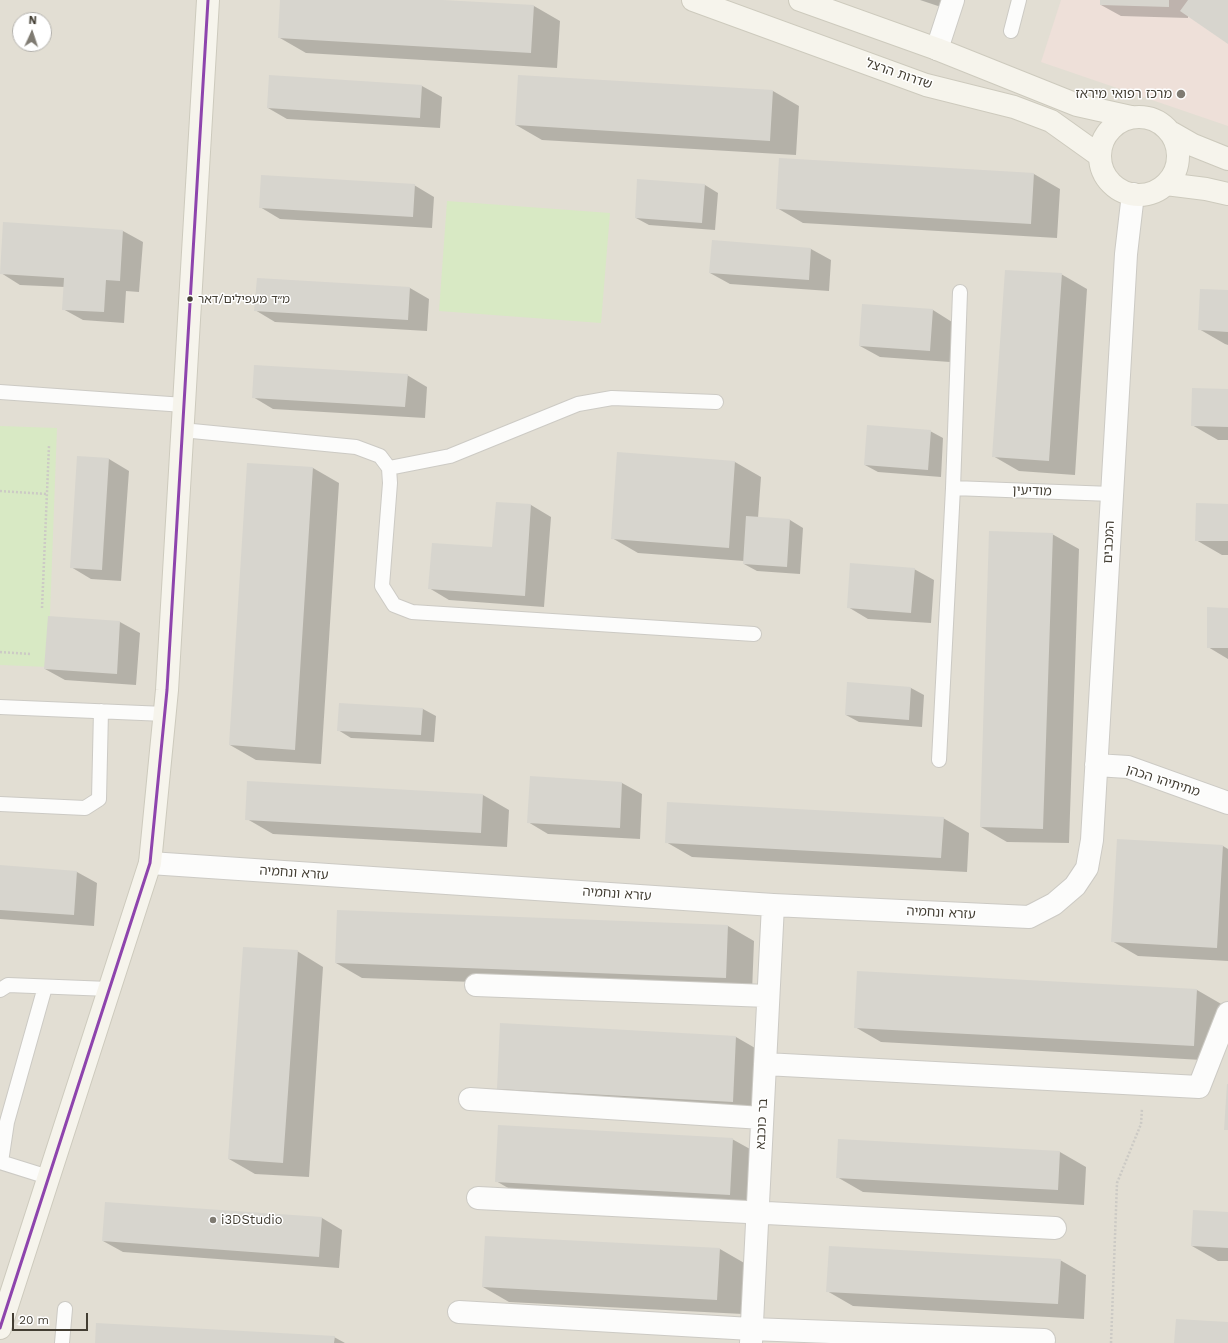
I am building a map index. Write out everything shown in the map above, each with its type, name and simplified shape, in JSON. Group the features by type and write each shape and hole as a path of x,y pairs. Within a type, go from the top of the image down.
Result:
{"street":[{"path":"0,1328 150,863 165,714 208,0"},
{"name":"שדרות הרצל","path":"693,0 926,84 1014,107 1051,121 1100,156"},
{"path":"800,0 937,49 1077,105 1131,117"},
{"path":"937,49 953,0"},
{"path":"1172,133 1179,154 1178,165 1174,175 1157,191 1145,195 1133,194 1123,191 1113,185 1106,177 1100,156 1102,142 1108,131 1119,122 1131,117 1142,116 1154,119 1163,124 1172,133 1193,145 1228,159"},
{"path":"1166,184 1206,189 1228,194"},
{"name":"המכבים","path":"1075,886 1087,868 1091,847 1126,254 1133,194"},
{"name":"מתיתיהו הכהן","path":"1096,765 1128,767 1228,803"},
{"name":"עזרא ונחמיה","path":"150,863 773,905 1029,917 1054,904 1075,886"},
{"name":"בר כוכבא","path":"751,1336 773,905"},
{"path":"476,985 768,996"},
{"path":"765,1064 1199,1087 1228,1013"},
{"path":"470,1099 762,1118"},
{"path":"478,1198 1055,1228"},
{"path":"459,1312 751,1336 1044,1340"}],"lane":[{"path":"1011,32 1019,0"},
{"path":"939,760 960,292"},
{"path":"0,392 184,405"},
{"path":"389,468 450,456 578,404 612,398 716,402"},
{"path":"182,430 356,448 380,456 389,468 390,483 382,586 394,605 412,612 754,634"},
{"name":"מודיעין","path":"952,488 1112,494"},
{"path":"0,707 165,714"},
{"path":"0,804 85,808 99,800 101,711"},
{"path":"0,990 8,985 110,989"},
{"path":"44,987 3,1121 1,1162 48,1178"},
{"path":"62,1343 65,1309"}],"path":[{"path":"42,608 49,446"},
{"path":"0,491 47,494"},
{"path":"0,652 30,654"},
{"path":"1111,1343 1117,1183 1141,1124 1142,1084"}],"shaded area":[{"path":"0,0 1228,0 1228,1343 0,1343"},
{"name":"מרכז רפואי מיראז","path":"1061,0 1228,0 1228,126 1041,62"}],"green space":[{"path":"447,201 610,213 601,323 439,311"},
{"path":"0,426 57,428 48,667 0,665"}],"building":[{"path":"280,0 443,0 534,5 531,53 278,38"},
{"path":"1100,0 1169,0 1169,7 1100,5"},
{"path":"1188,0 1228,0 1228,44 1180,11"},
{"path":"269,75 422,85 420,118 267,108"},
{"path":"518,75 773,90 770,141 515,125"},
{"path":"779,158 1034,173 1031,224 776,209"},
{"path":"261,175 415,184 413,217 259,208"},
{"path":"637,179 705,184 702,223 635,218"},
{"path":"3,222 123,230 120,281 106,280 104,312 62,310 64,278 0,274"},
{"path":"712,240 811,248 809,280 709,273"},
{"path":"1005,270 1062,273 1049,461 992,457"},
{"path":"257,278 410,287 408,320 254,311"},
{"path":"1200,289 1228,290 1228,332 1198,330"},
{"path":"862,304 933,309 930,351 859,346"},
{"path":"254,365 408,374 405,407 252,398"},
{"path":"1192,388 1228,389 1228,427 1191,426"},
{"path":"867,425 931,430 928,470 864,465"},
{"path":"617,452 735,461 729,548 611,539"},
{"path":"77,456 109,458 102,570 70,568"},
{"path":"247,463 313,467 295,750 229,745"},
{"path":"496,502 531,504 525,596 428,589 432,543 492,547"},
{"path":"1196,503 1228,504 1228,541 1195,541"},
{"path":"746,516 790,519 787,567 743,564"},
{"path":"989,531 1053,533 1043,829 980,827"},
{"path":"850,563 915,568 911,613 847,608"},
{"path":"1207,607 1228,608 1228,648 1207,648"},
{"path":"48,616 120,621 117,674 44,669"},
{"path":"847,682 911,687 909,720 845,715"},
{"path":"339,703 423,708 421,735 337,731"},
{"path":"530,776 622,782 620,828 527,823"},
{"path":"247,781 483,794 481,833 245,820"},
{"path":"667,802 944,817 941,858 665,843"},
{"path":"1117,839 1223,845 1217,948 1111,942"},
{"path":"0,865 77,871 74,915 0,910"},
{"path":"337,910 728,925 726,978 335,963"},
{"path":"243,947 298,950 283,1163 228,1159"},
{"path":"857,971 1197,989 1194,1046 854,1028"},
{"path":"500,1023 736,1036 733,1102 497,1089"},
{"path":"1227,1084 1228,1130 1224,1130"},
{"path":"498,1125 733,1138 730,1195 495,1182"},
{"path":"838,1139 1060,1151 1058,1190 836,1178"},
{"path":"105,1202 322,1217 319,1257 102,1241"},
{"path":"1193,1210 1228,1212 1228,1248 1191,1246"},
{"path":"485,1236 720,1248 717,1300 482,1287"},
{"path":"829,1246 1061,1259 1058,1304 826,1292"},
{"path":"1176,1319 1228,1322 1228,1343 1174,1343"},
{"path":"96,1323 335,1336 334,1343 95,1343"}],"transit line":[{"path":"0,1328 150,863 167,690 208,0"}],"place":[{"name":"מרכז רפואי מיראז","path":"1181,94"},
{"name":"מ״ד מעפילים/דאר","path":"190,299"},
{"name":"i3DStudio","path":"213,1220"}]}
